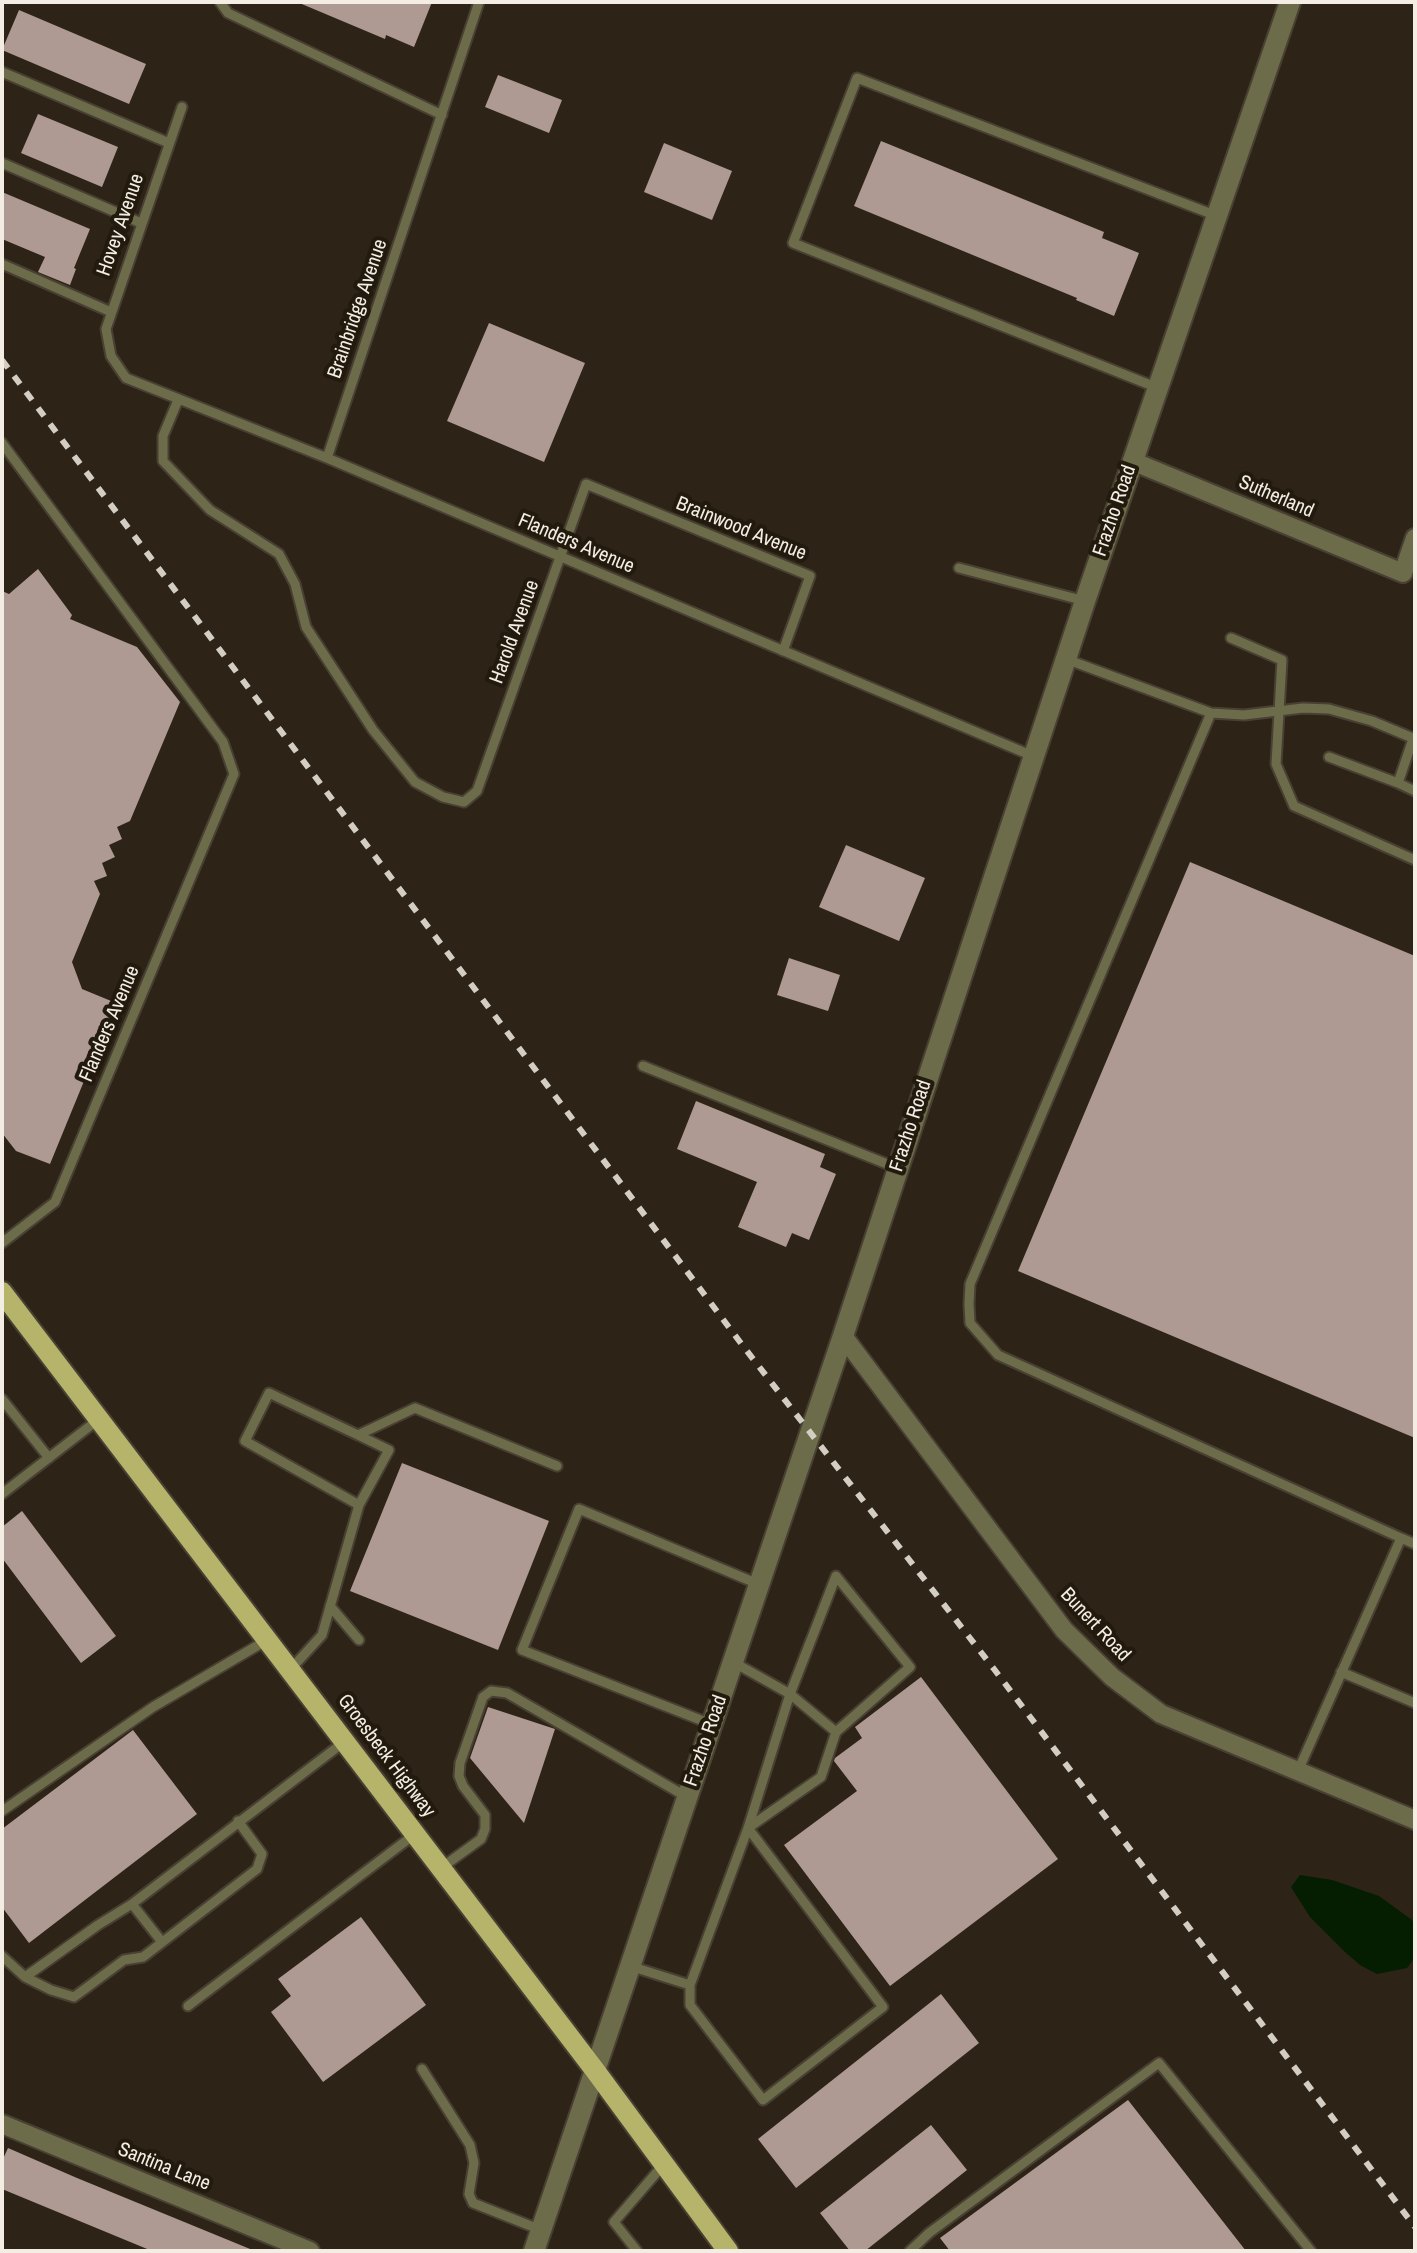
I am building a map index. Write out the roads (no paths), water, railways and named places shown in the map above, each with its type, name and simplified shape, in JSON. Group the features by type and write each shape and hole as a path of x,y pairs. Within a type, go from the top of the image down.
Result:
{"main road":[{"name":"Groesbeck Highway","path":"3,1297 345,1741 728,2251"}],"street":[{"name":"Frazho Road","path":"534,2251 843,1336 1132,461 1290,2"},
{"name":"Sutherland","path":"1132,461 1403,573 1415,538"},
{"name":"Bunert Road","path":"843,1336 1064,1630 1092,1660 1161,1714 1415,1820"},
{"name":"Santina Lane","path":"2,2124 310,2251"}],"lane":[{"path":"220,2 228,13 442,115"},
{"name":"Brainbridge Avenue","path":"327,458 479,2"},
{"path":"2,72 169,143"},
{"path":"1158,388 793,243 857,78 1217,216"},
{"name":"Hovey Avenue","path":"111,356 106,329 182,107"},
{"path":"2,163 141,223"},
{"path":"2,264 111,312"},
{"name":"Flanders Avenue","path":"111,356 126,378 327,458 1035,757"},
{"name":"Harold Avenue","path":"178,400 163,436 163,461 210,510 279,554 295,584 306,627 373,730 415,782 443,797 464,802 477,791 586,484"},
{"name":"Flanders Avenue","path":"2,443 223,742 234,774 55,1202 2,1243"},
{"name":"Brainwood Avenue","path":"586,484 810,576 783,651"},
{"path":"959,568 1085,601"},
{"path":"1231,638 1282,660 1276,764 1294,806 1415,860"},
{"path":"1066,659 1211,713 1244,715 1303,708 1329,709 1372,721 1414,739 1398,783"},
{"path":"1211,713 970,1284 970,1323 998,1355 1415,1544"},
{"path":"1329,757 1415,791"},
{"path":"643,1066 897,1168"},
{"path":"290,1670 322,1635 359,1505 389,1450 269,1393 245,1441 359,1505"},
{"path":"2,1399 49,1458"},
{"path":"358,1435 415,1408 557,1466"},
{"path":"2,1494 99,1419"},
{"path":"711,1724 522,1650 579,1509 758,1584"},
{"path":"1298,1771 1401,1538"},
{"path":"748,1828 821,1777 836,1732 910,1667 836,1576 790,1694 748,1828 690,1985 690,2005 763,2100 883,2007 748,1828"},
{"path":"330,1606 359,1640"},
{"path":"2,1811 153,1707 267,1640"},
{"path":"733,1662 790,1694 836,1732"},
{"path":"1341,1672 1415,1703"},
{"path":"441,1868 481,1839 485,1829 485,1815 459,1776 460,1763 483,1697 491,1691 507,1693 687,1797"},
{"path":"25,1977 132,1904 345,1741"},
{"path":"2,1956 25,1977 74,1997 124,1960 143,1957 257,1869 262,1854 238,1821"},
{"path":"188,2006 415,1834"},
{"path":"132,1904 162,1942"},
{"path":"629,1966 690,1985"},
{"path":"910,2251 929,2233 1159,2063 1311,2251"},
{"path":"422,2069 470,2145 474,2163 469,2194 473,2203 541,2230"},
{"path":"637,2251 614,2222 664,2164"}],"railway":[{"path":"2,360 743,1346 994,1669 1415,2227"}]}
